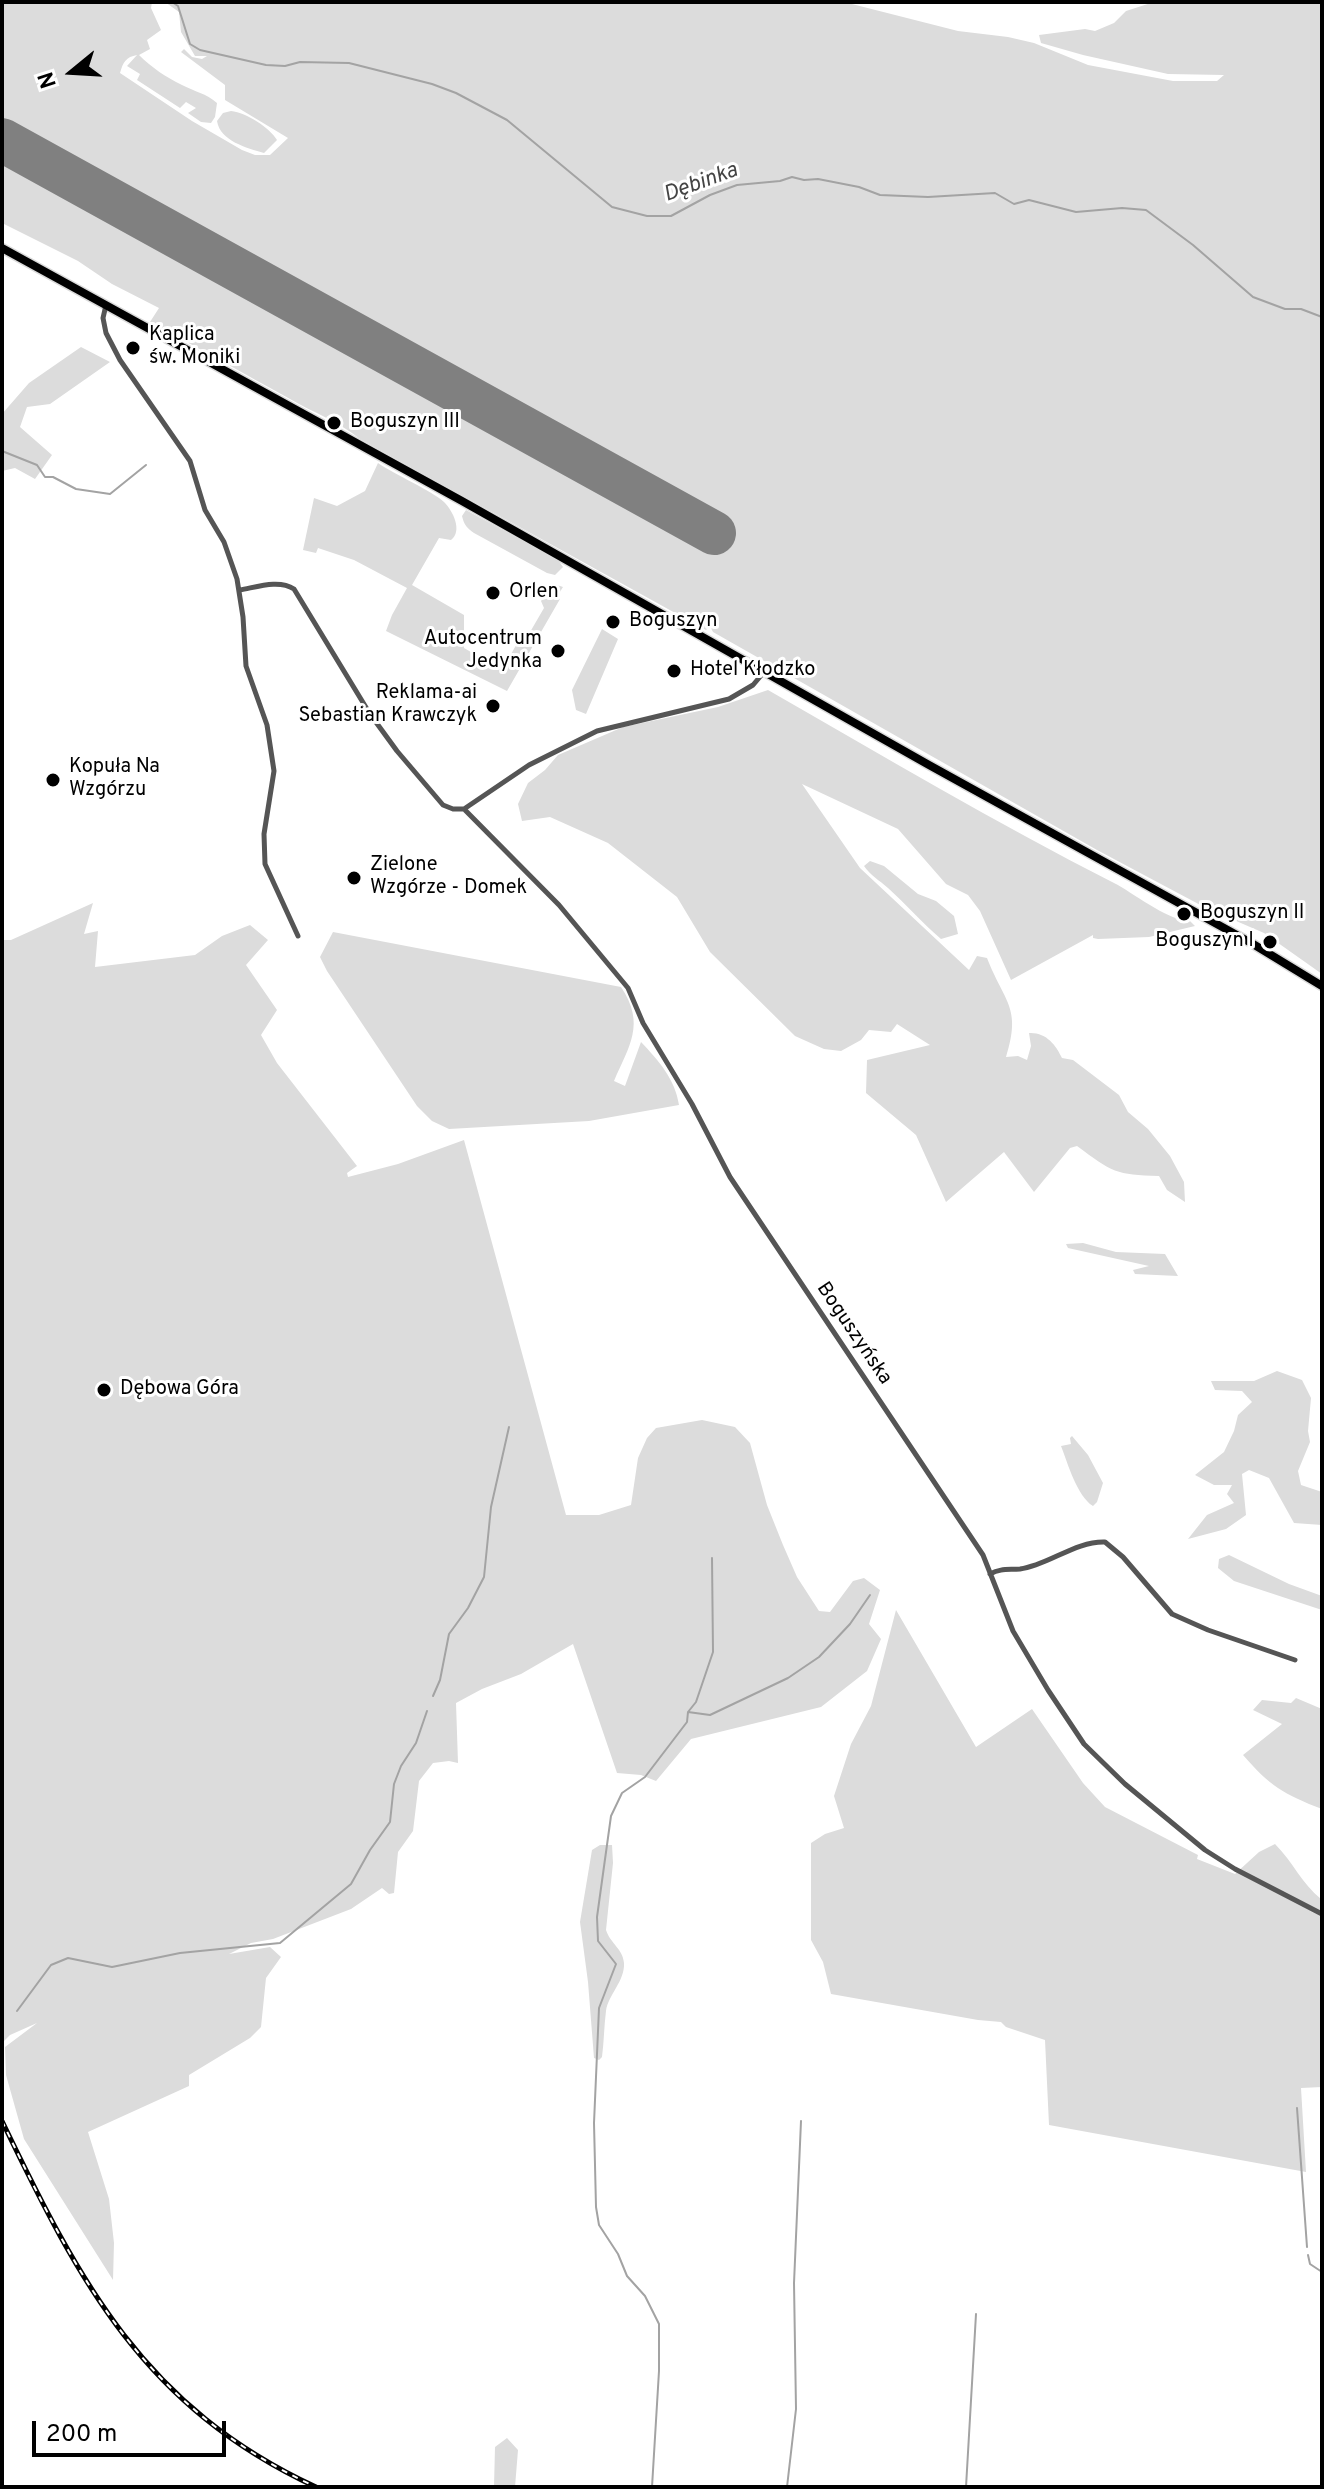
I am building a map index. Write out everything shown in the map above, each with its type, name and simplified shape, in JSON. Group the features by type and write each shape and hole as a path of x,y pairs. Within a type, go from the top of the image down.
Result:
{"highway":[{"path":"2,248 765,671 1253,944 1322,986"}],"street":[{"path":"106,305 103,318 106,333 120,360 190,461 205,510 224,542 240,590 246,666 267,725 274,771 264,834 265,864 298,936"},
{"name":"Boguszyńska","path":"240,590 275,584 294,589 370,714 397,751 443,805 464,809 559,905 628,988 643,1023 695,1108 730,1177 983,1555 1013,1631 1048,1690 1094,1754 1205,1850 1322,1914"},
{"path":"464,809 529,765 597,731 729,699 753,685 765,671"},
{"path":"990,1574 1000,1568 1031,1566 1089,1544 1105,1542 1123,1557 1172,1614 1295,1660"}],"shaded area":[{"path":"2,2 152,2 151,8 161,30 147,40 150,49 139,55 165,75 217,103 215,117 211,123 201,122 188,113 196,108 186,102 180,108 137,80 140,74 127,66 137,55 126,61 120,73 242,150 255,155 270,155 288,138 225,100 225,85 181,52 184,49 192,57 202,59 207,56 195,56 181,32 179,12 165,2 844,2 958,31 1034,43 1088,65 1173,81 1217,81 1224,75 1168,74 1041,43 1039,35 1085,29 1095,31 1114,23 1126,11 1154,2 1322,2 1322,974 1264,933 1206,908 1097,850 713,632 710,626 706,630 150,322 159,308 112,284 78,261 2,223"},
{"path":"231,111 257,121 277,140 264,153 229,139 217,121 223,113"},
{"path":"81,347 110,362 50,404 27,407 20,427 52,455 35,479 15,468 2,471 2,414 29,383"},
{"path":"378,463 438,498 453,516 455,536 451,540 439,538 412,585 464,615 464,648 502,670 519,640 526,639 544,608 541,601 554,584 563,587 558,595 560,599 507,691 386,631 407,588 354,560 318,548 316,553 303,550 314,498 337,506 365,491"},
{"path":"466,510 558,560 563,567 555,575 547,573 474,533 463,519"},
{"path":"602,629 618,639 586,714 576,710 572,690"},
{"path":"768,690 1026,837 1162,912 1189,920 1195,926 1149,937 1098,939 1093,935 1011,980 980,911 968,895 946,884 898,829 802,784 860,868 969,970 977,956 987,958 1012,1015 1006,1057 1018,1056 1027,1060 1031,1046 1029,1033 1035,1033 1053,1044 1062,1058 1073,1060 1119,1095 1128,1112 1148,1129 1170,1156 1184,1182 1185,1202 1167,1190 1159,1176 1133,1175 1115,1170 1077,1146 1070,1148 1034,1192 1004,1152 946,1202 916,1135 866,1093 867,1060 930,1045 897,1024 891,1032 869,1030 861,1040 841,1051 824,1049 795,1036 710,952 677,897 608,843 550,817 522,821 518,804 528,783 558,755 623,727 718,707"},
{"path":"870,861 884,866 918,894 936,901 954,916 958,934 941,939 869,873 864,866"},
{"path":"93,903 84,934 98,931 95,967 195,955 222,936 250,925 268,940 246,965 277,1010 261,1035 277,1063 357,1166 347,1173 348,1177 398,1164 464,1140 566,1515 599,1515 631,1505 638,1458 647,1438 656,1428 702,1420 735,1427 750,1443 767,1505 783,1545 797,1577 819,1611 830,1612 853,1581 864,1578 880,1590 869,1624 881,1639 867,1671 821,1707 691,1739 656,1781 641,1775 617,1773 573,1644 521,1674 456,1703 458,1763 433,1763 419,1781 413,1831 398,1852 394,1893 389,1894 382,1888 351,1909 273,1939 251,1943 229,1954 270,1947 281,1957 266,1978 261,2027 250,2038 189,2075 189,2086 88,2132 109,2199 114,2243 113,2280 24,2139 6,2075 5,2047 37,2023 10,2035 2,2043 2,940 11,940"},
{"path":"333,932 621,987 633,1012 634,1024 629,1046 614,1081 625,1086 641,1042 670,1079 679,1105 589,1121 449,1129 432,1121 417,1106 327,971 320,957"},
{"path":"1083,1243 1116,1252 1165,1254 1178,1276 1135,1274 1133,1270 1149,1266 1068,1248 1066,1244"},
{"path":"1277,1371 1302,1380 1311,1398 1310,1442 1298,1471 1301,1485 1322,1492 1322,1525 1294,1523 1269,1478 1249,1470 1242,1474 1246,1515 1226,1529 1188,1539 1207,1515 1234,1503 1227,1494 1232,1485 1214,1485 1195,1475 1224,1452 1238,1415 1252,1402 1242,1391 1215,1390 1211,1381 1254,1381"},
{"path":"1072,1436 1088,1455 1103,1483 1093,1506 1078,1487 1061,1446 1071,1444"},
{"path":"1229,1555 1322,1596 1322,1610 1234,1581 1218,1568 1219,1559"},
{"path":"896,1610 976,1747 1032,1709 1083,1783 1105,1807 1198,1855 1197,1859 1235,1874 1259,1852 1275,1844 1321,1899 1322,2087 1301,2088 1306,2172 1049,2125 1045,2040 1006,2027 1001,2022 831,1994 823,1962 811,1940 811,1843 825,1834 844,1828 834,1796 851,1744 871,1706"},
{"path":"1296,1698 1322,1709 1322,1809 1278,1788 1243,1755 1282,1724 1253,1710 1262,1700 1291,1703"},
{"path":"600,1845 612,1845 606,1930 621,1954 624,1970 607,2005 602,2057 599,2060 594,2058 580,1922 592,1850"},
{"path":"507,2438 518,2450 515,2487 494,2487 495,2447"}],"waterway":[{"name":"Dębinka","path":"172,2 178,6 190,44 200,50 266,65 349,63 456,93 507,120 612,207 647,216 671,216 710,195 737,185 792,177 859,187 880,195 928,197 995,193 1014,204 1029,200 1076,212 1122,208 1146,210 1193,245 1253,297 1285,309 1301,309 1322,317"},
{"path":"2,451 37,465 45,477 53,477 76,489 110,494 146,465"},
{"path":"433,1696 440,1680 449,1634 468,1608 484,1577 491,1507 509,1427"},
{"path":"652,2487 659,2324 645,2296 627,2276 618,2254 599,2225 596,2207 594,2123 599,2008 616,1964 598,1941 597,1917 611,1816 622,1793 645,1777 687,1722 688,1712 696,1702 713,1652 712,1558"},
{"path":"688,1712 710,1715 788,1678 819,1657 850,1624 870,1595"},
{"path":"17,2011 51,1965 68,1958 112,1967 180,1953 280,1943 351,1884 390,1822 394,1784 416,1743 427,1711"},
{"path":"1297,2108 1307,2247"},
{"path":"787,2487 796,2409 794,2283 801,2121"},
{"path":"1308,2255 1310,2264 1322,2272"},
{"path":"966,2487 976,2314"}],"runway":[{"path":"2,140 714,533"}],"railway":[{"path":"2,2121 60,2235 90,2287 124,2335 162,2379 205,2419 256,2455 316,2487"}],"place":[{"name":"Kaplica św. Moniki","path":"133,348"},
{"name":"Boguszyn III","path":"334,423"},
{"name":"Orlen","path":"493,593"},
{"name":"Boguszyn","path":"613,622"},
{"name":"Autocentrum Jedynka","path":"558,651"},
{"name":"Hotel Kłodzko","path":"674,671"},
{"name":"Reklama-ai Sebastian Krawczyk","path":"493,706"},
{"name":"Kopuła Na Wzgórzu","path":"53,780"},
{"name":"Zielone Wzgórze - Domek","path":"354,878"},
{"name":"Boguszyn II","path":"1184,914"},
{"name":"Boguszyn I","path":"1270,942"},
{"name":"Dębowa Góra","path":"104,1390"}]}
